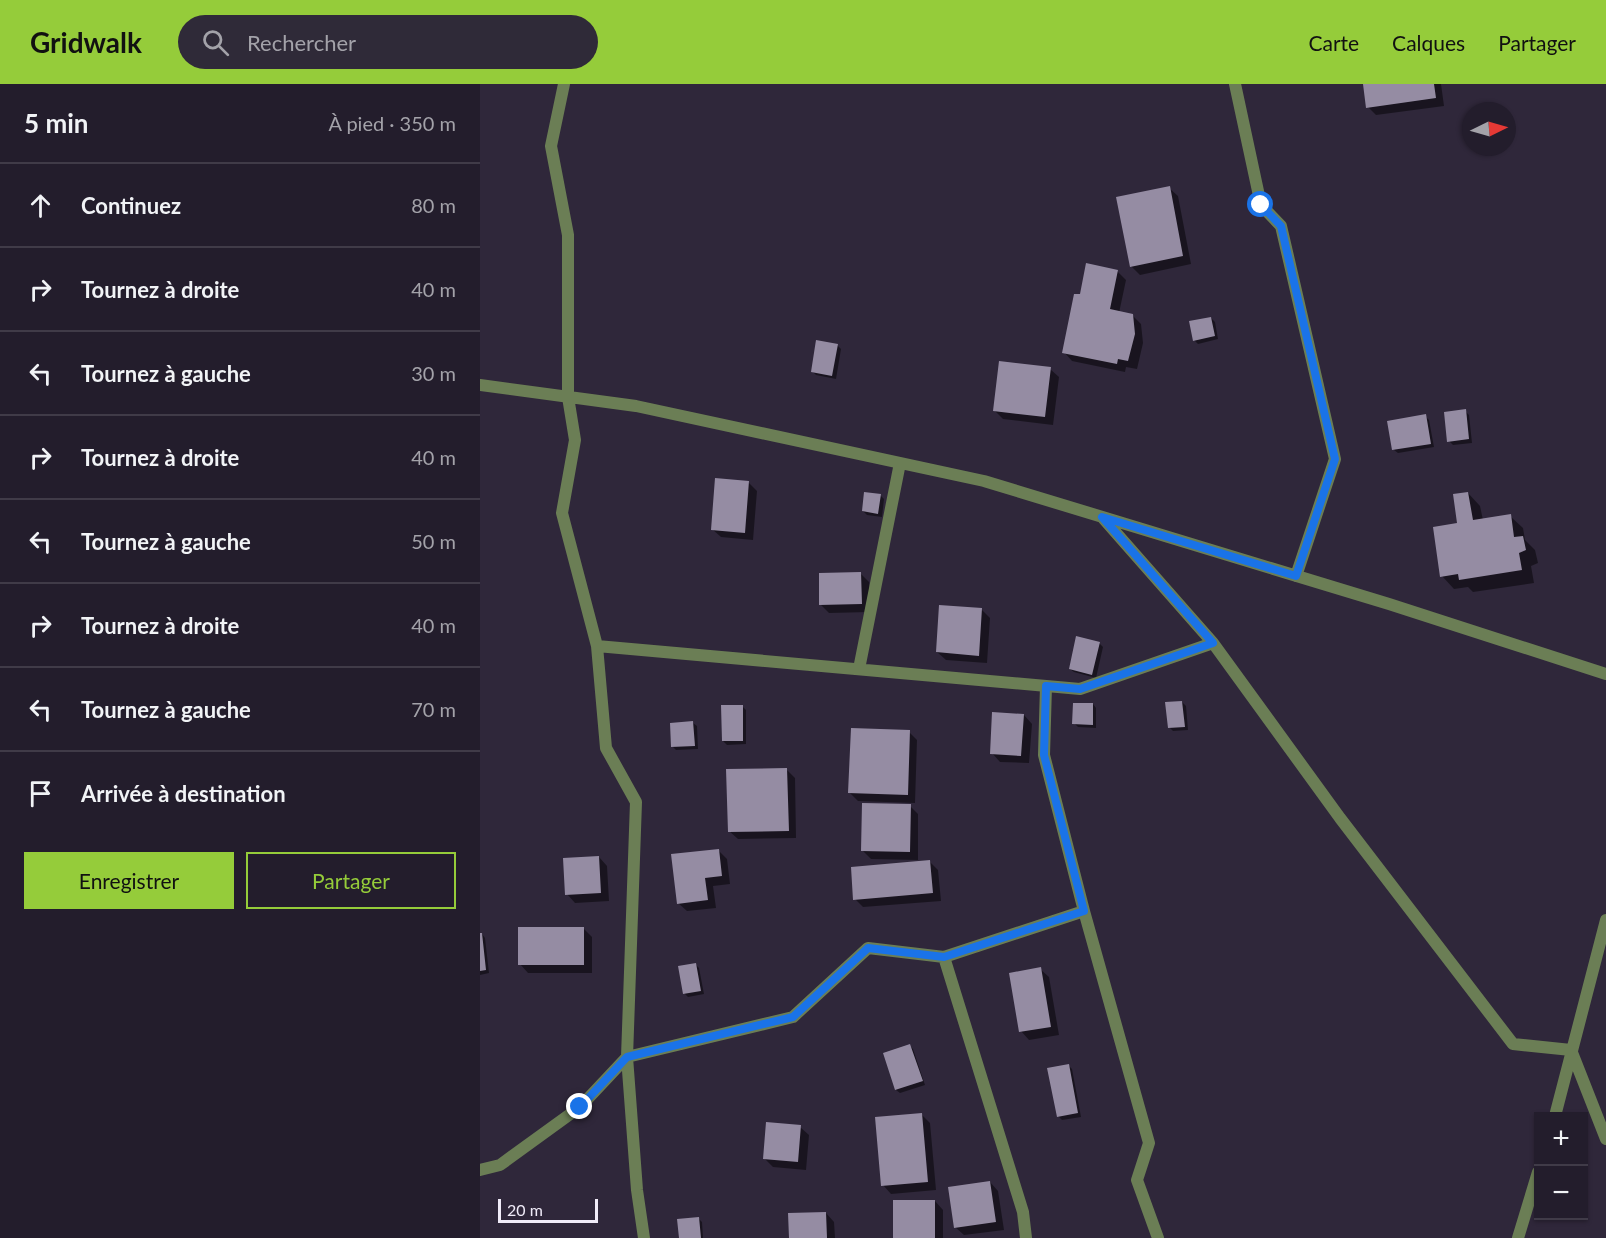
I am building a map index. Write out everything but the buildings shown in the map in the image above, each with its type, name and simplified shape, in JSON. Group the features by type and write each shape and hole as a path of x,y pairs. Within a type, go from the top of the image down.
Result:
{"street":[{"path":"564,84 551,146 568,235 568,397 575,440 562,513 597,646 606,748 636,802 627,1057 637,1190 644,1238"},
{"path":"1235,84 1261,205 1281,226 1335,459 1296,576"},
{"path":"480,384 636,406 984,481 1606,674"},
{"path":"859,669 900,463"},
{"path":"1102,517 1213,643 1340,818 1513,1044 1571,1050"},
{"path":"597,646 1080,689 1213,643"},
{"path":"1046,686 1044,755 1084,911 1149,1143 1137,1180 1158,1238"},
{"path":"480,1170 500,1165 580,1107 627,1057 793,1017 868,948 944,957 1084,911"},
{"path":"1556,1112 1606,920"},
{"path":"944,957 1023,1212 1026,1238"},
{"path":"1571,1050 1606,1139"},
{"path":"1518,1238 1534,1188"}],"route":[{"path":"580,1107 627,1057 793,1017 868,948 944,957 1084,911 1044,755 1046,686 1080,689 1213,643 1102,517 1296,576 1335,459 1281,226 1261,205"}]}
